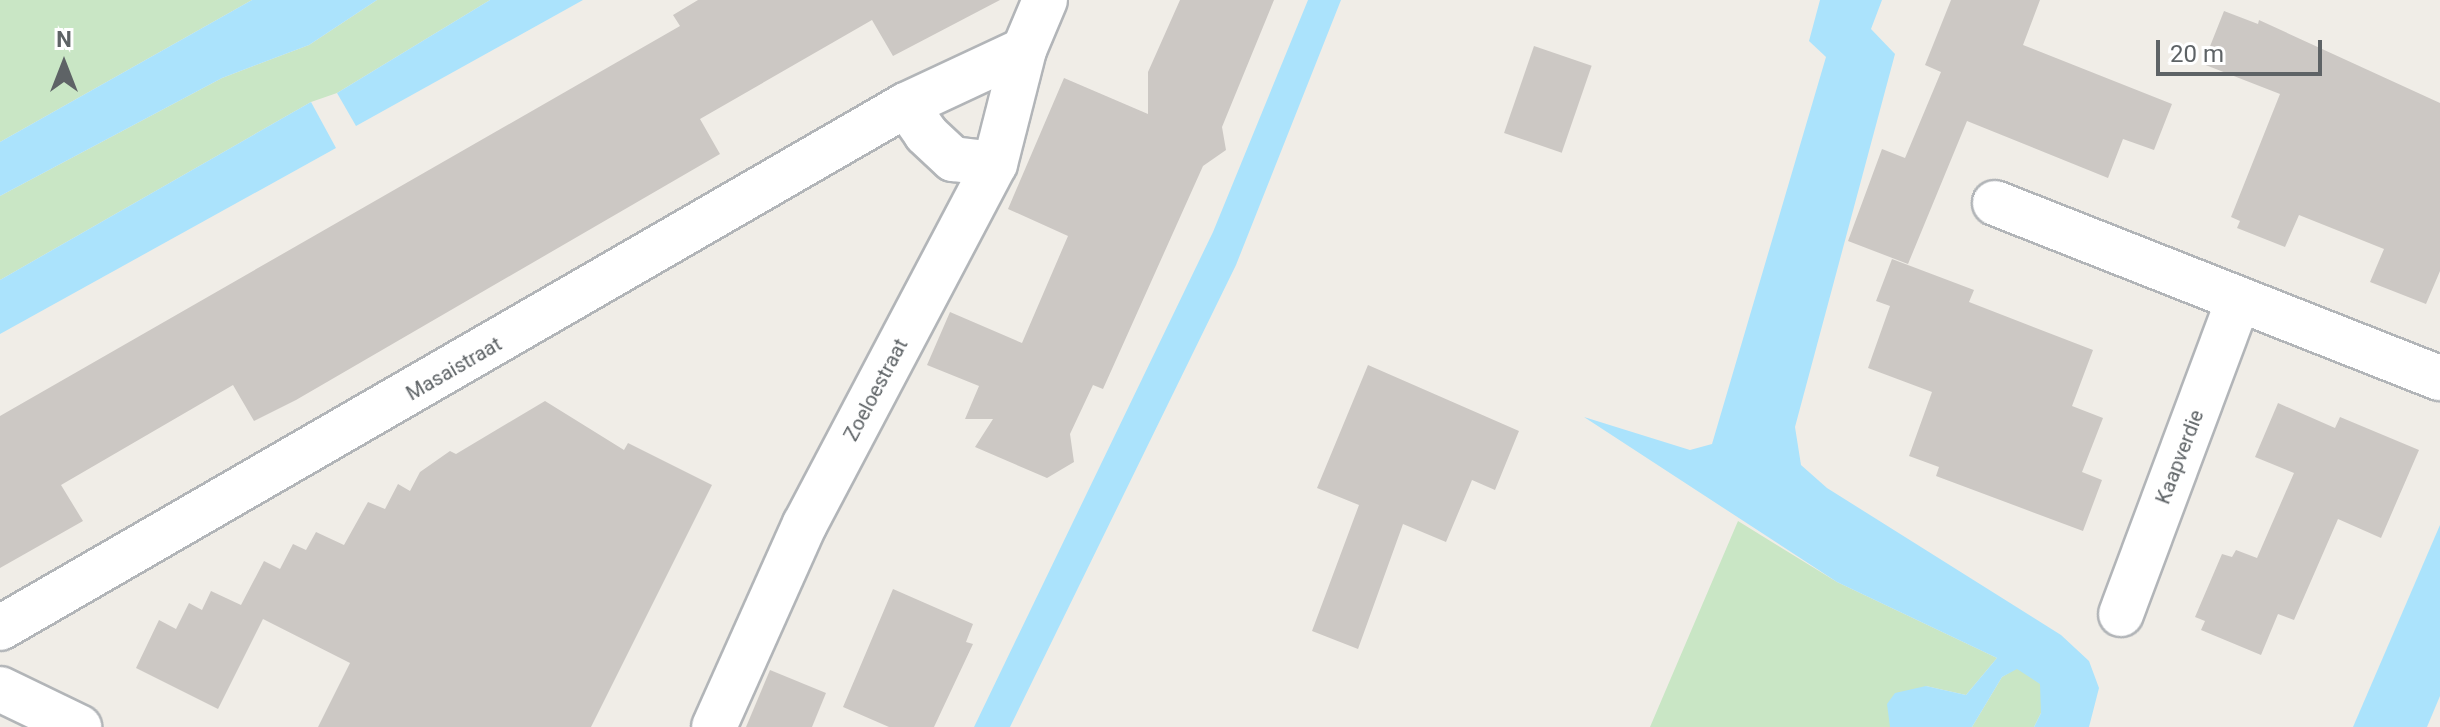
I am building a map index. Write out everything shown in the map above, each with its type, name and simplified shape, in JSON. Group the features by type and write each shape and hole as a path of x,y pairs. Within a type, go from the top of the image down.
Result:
{"street":[{"path":"1024,50 1045,0"},
{"name":"Masaistraat","path":"0,628 906,105 1024,50"},
{"name":"Zoeloestraat","path":"714,727 805,524 995,164 1024,50"},
{"path":"906,105 926,134 953,159 995,164"},
{"path":"1995,203 2440,378"},
{"name":"Kaapverdie","path":"2121,614 2239,299"},
{"path":"0,689 79,727"}],"green space":[{"path":"0,0 252,0 0,142"},
{"path":"377,0 490,0 337,93 311,102 0,280 0,196 222,78 309,45"},
{"path":"1738,521 1837,582 1997,658 1966,695 1926,686 1890,727 1650,727"},
{"path":"2017,668 2041,684 2041,713 2034,727 1972,727 2002,677"}],"water":[{"path":"252,0 377,0 309,45 222,78 0,196 0,142"},
{"path":"490,0 583,0 356,126 337,93"},
{"path":"1308,0 1341,0 1236,265 1010,727 974,727 1213,232"},
{"path":"1820,0 1882,0 1871,29 1895,54 1795,427 1801,465 1827,488 2061,635 2089,661 2099,688 2089,727 2034,727 2041,713 2040,684 2017,669 2002,677 1972,727 1890,727 1887,704 1895,693 1926,686 1966,695 1997,658 1837,582 1584,417 1690,450 1712,444 1826,57 1809,41"},
{"path":"311,102 336,148 0,334 0,280"},
{"path":"2440,525 2440,696 2427,727 2353,727"}],"building":[{"path":"698,0 1000,0 893,56 872,20 700,119 720,154 296,400 254,421 233,385 61,485 83,521 0,568 0,416 680,26 673,15"},
{"path":"1180,0 1274,0 1222,127 1226,150 1203,166 1103,389 1093,385 1070,434 1074,462 1047,478 975,447 993,419 965,419 979,386 927,365 950,312 1022,343 1068,236 1008,209 1064,78 1148,114 1148,72"},
{"path":"1951,0 2040,0 2023,45 2172,104 2154,150 2123,139 2108,178 1967,121 1908,264 1848,241 1882,149 1905,158 1941,72 1925,65"},
{"path":"2224,11 2258,24 2259,20 2440,103 2440,271 2426,304 2370,282 2384,249 2299,215 2285,247 2237,228 2240,221 2231,217 2280,94 2203,64"},
{"path":"1534,46 1592,66 1562,153 1504,133"},
{"path":"1892,259 1974,290 1969,302 2093,350 2072,406 2103,418 2082,472 2102,480 2083,531 1936,476 1939,467 1909,456 1932,392 1868,368 1890,306 1876,301"},
{"path":"1368,365 1519,431 1495,490 1472,480 1446,542 1403,524 1358,649 1312,631 1359,505 1317,488"},
{"path":"545,401 624,450 628,443 712,485 591,727 318,727 350,663 263,619 218,709 136,668 159,620 176,629 189,603 202,610 211,591 241,605 264,561 280,569 293,544 306,550 316,532 344,545 368,502 385,509 398,484 410,491 420,472 450,451 456,454"},
{"path":"2278,403 2335,428 2340,417 2419,450 2381,538 2338,519 2294,620 2278,614 2261,655 2201,630 2205,621 2195,617 2222,554 2232,557 2236,550 2257,558 2294,473 2255,457"},
{"path":"893,589 973,624 966,642 973,644 934,727 889,727 843,707"},
{"path":"770,670 826,693 812,727 746,727"}]}
